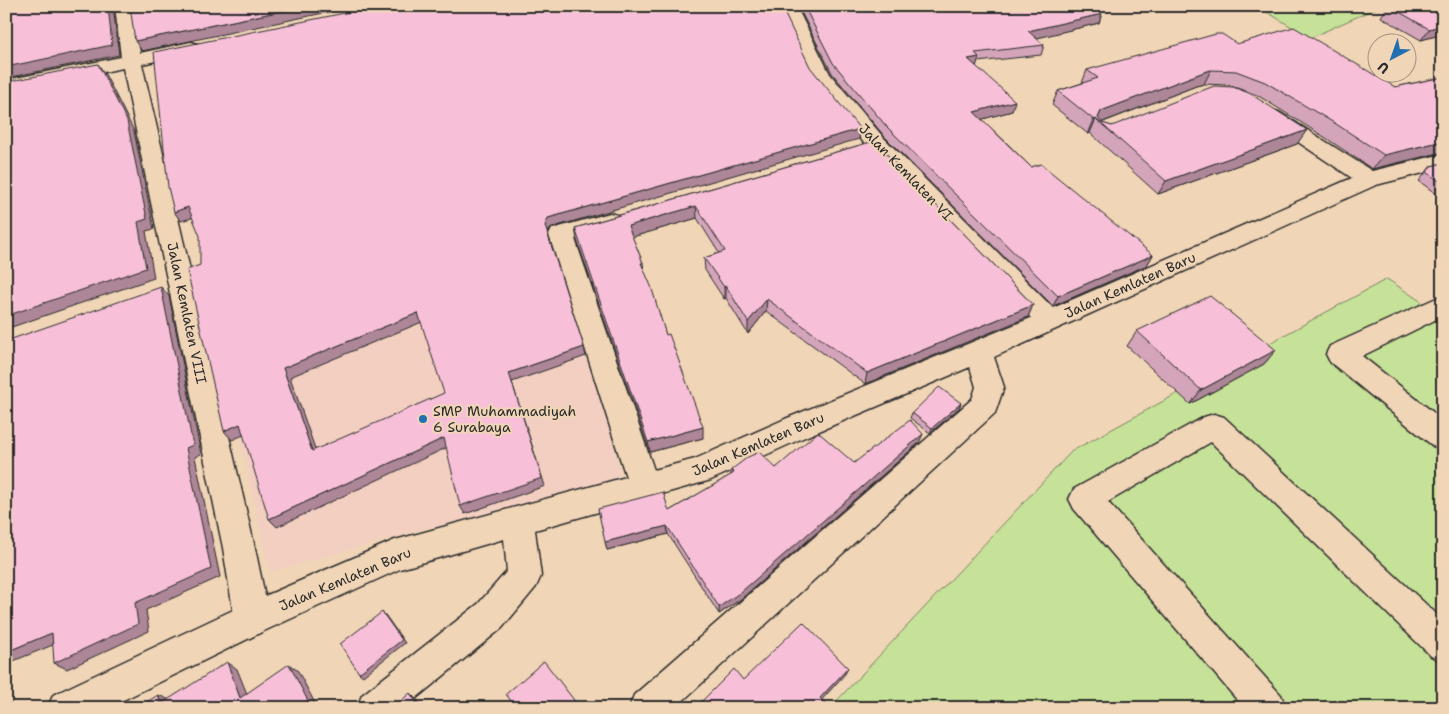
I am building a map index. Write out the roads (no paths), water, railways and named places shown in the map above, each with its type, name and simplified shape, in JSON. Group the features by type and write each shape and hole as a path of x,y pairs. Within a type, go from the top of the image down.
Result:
{"street":[{"name":"Jalan Kemlaten VIII","path":"124,6 132,60 237,538 252,619"},
{"name":"Jalan Kemlaten VI","path":"787,6 821,76 866,146 1050,320"},
{"path":"6,86 209,44"},
{"path":"1257,106 1369,179"},
{"name":"Jalan Kemlaten Baru","path":"66,708 252,619 395,556 518,520 700,471 914,377 979,352 1369,179 1443,160"},
{"path":"627,216 561,235 644,486"},
{"path":"153,290 180,281"},
{"path":"1443,306 1340,354 1443,437"},
{"path":"646,708 985,405 990,387 979,352"},
{"path":"1268,708 1085,499 1214,426 1443,644"},
{"path":"375,708 490,616 524,576 518,520"}],"place":[{"name":"SMP Muhammadiyah 6 Surabaya","path":"423,419"}]}
